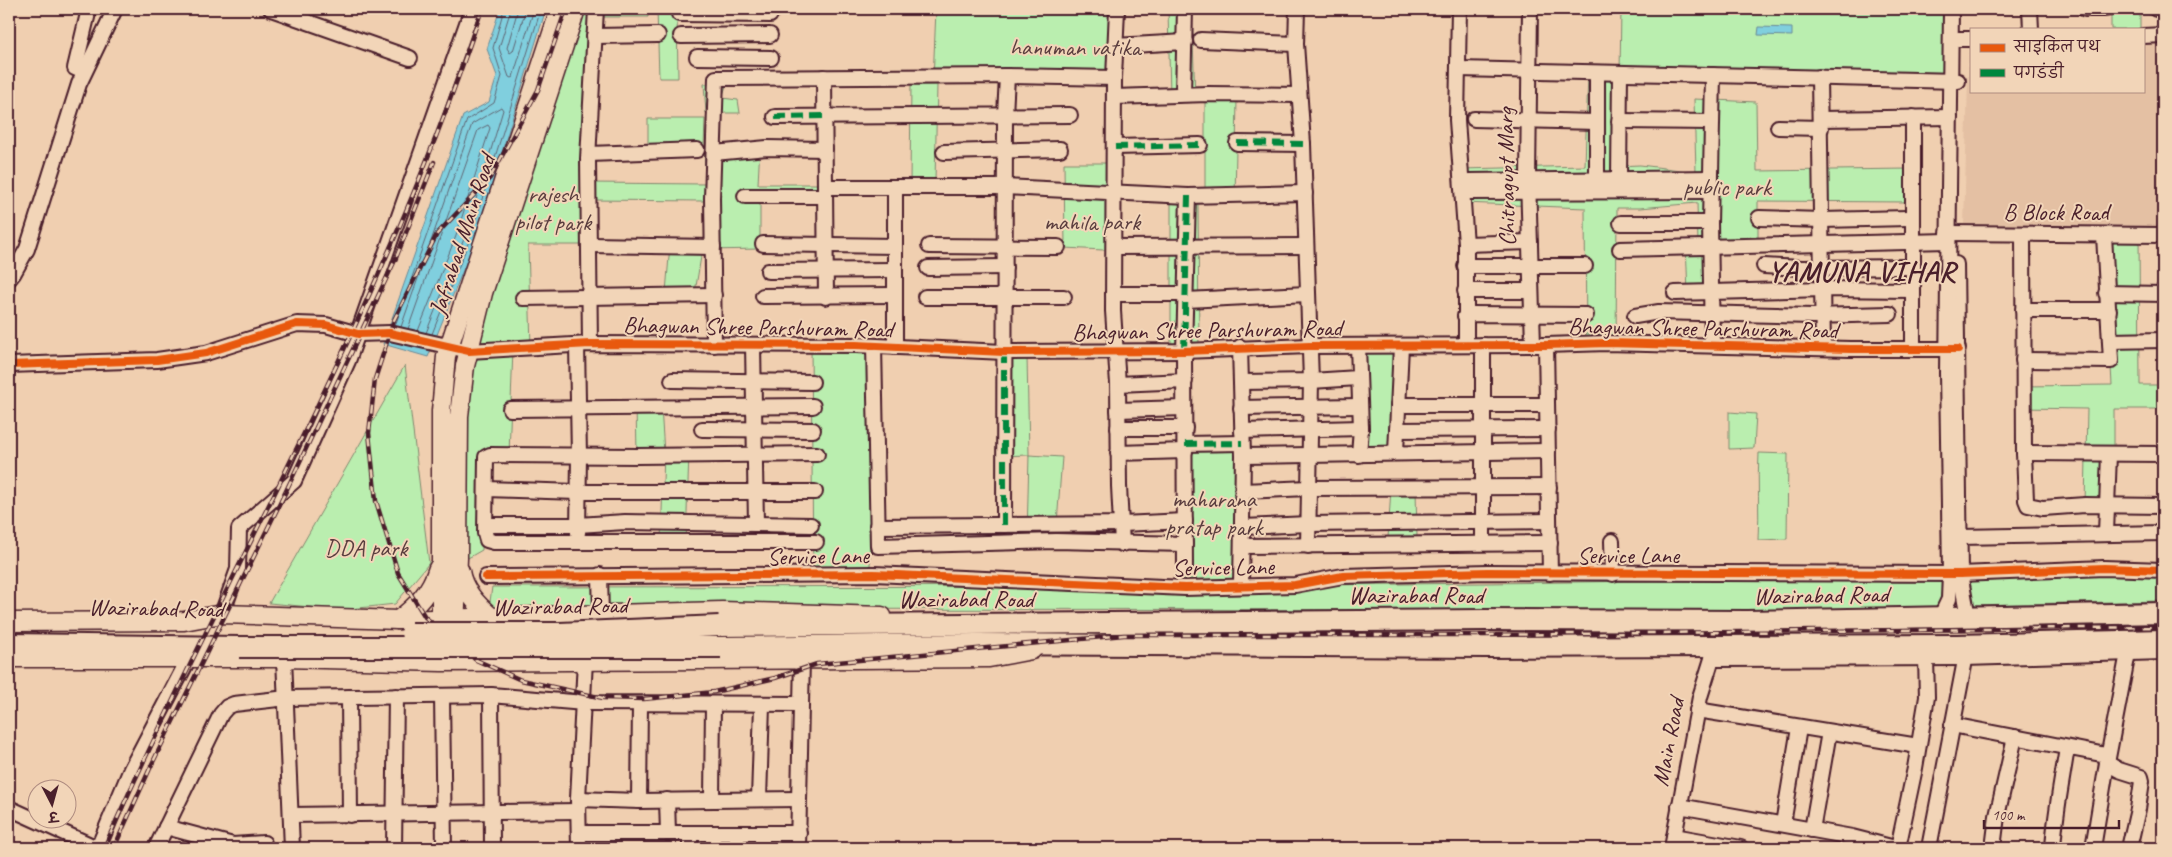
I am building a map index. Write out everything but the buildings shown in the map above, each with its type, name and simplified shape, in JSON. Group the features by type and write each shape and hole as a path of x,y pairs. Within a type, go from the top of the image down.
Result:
{"highway":[{"name":"Wazirabad Road","path":"9,631 230,634 560,633 719,626 1940,618 2163,613"},
{"name":"Wazirabad Road","path":"9,644 239,647 633,647 1066,644 1714,652 1967,651 2163,640"}],"main road":[{"name":"Jafrabad Main Road","path":"449,661 441,554 441,411 446,356 451,347 560,9"},
{"name":"Jafrabad Main Road","path":"447,618 458,558 459,416 465,366 483,293 576,9"},
{"path":"398,620 411,610 427,592 438,570 441,554"},
{"path":"458,558 461,576 468,592 479,606 493,618"},
{"path":"9,622 184,621 230,614 398,620 722,611 1007,619 1061,623"},
{"path":"619,659 628,650 629,638 622,614"},
{"path":"9,658 284,658 449,661 989,658 1066,644"}],"street":[{"path":"84,72 75,68 89,9"},
{"path":"9,278 27,249 78,84 115,9"},
{"path":"271,9 410,58"},
{"path":"230,614 238,569 238,529 294,481 348,361 472,9"},
{"path":"578,542 578,408 583,344 590,296 589,154 596,9"},
{"path":"1117,9 1114,78 1113,294 1118,384 1118,453 1122,544"},
{"path":"1184,94 1185,9"},
{"path":"1297,9 1296,44 1298,95 1303,144 1311,381 1308,546"},
{"path":"1459,9 1457,120 1466,244 1466,346"},
{"name":"Chitragupt Marg","path":"1530,9 1528,71 1530,267 1532,314 1540,345 1547,405 1550,573"},
{"path":"1951,9 1955,81 1951,236"},
{"path":"1957,9 1964,39 1950,117 1955,574 1968,617"},
{"path":"2030,9 2031,28"},
{"path":"2085,9 2106,9"},
{"path":"2156,9 2163,9"},
{"path":"679,14 770,12 771,78"},
{"path":"594,36 658,35"},
{"path":"2144,36 2163,35"},
{"path":"681,36 770,36"},
{"path":"1201,40 1296,44"},
{"path":"1115,46 1185,42"},
{"path":"697,57 771,58"},
{"path":"1459,69 1955,81"},
{"path":"1597,73 1597,179"},
{"path":"1619,179 1620,73"},
{"path":"1712,345 1710,223 1713,75"},
{"path":"714,345 713,247 716,78 1007,76 1114,78"},
{"path":"1004,525 1005,115 1007,76"},
{"path":"824,77 826,296"},
{"path":"1819,77 1823,348"},
{"path":"1114,97 1184,94 1298,95"},
{"path":"775,117 1070,115"},
{"path":"1778,128 1913,117 1950,117"},
{"path":"1913,117 1911,290 1913,349"},
{"path":"1474,119 1596,122"},
{"path":"1619,122 1712,122"},
{"path":"1237,143 1303,144"},
{"path":"1115,147 1200,145"},
{"path":"714,153 767,148 825,149"},
{"path":"944,152 1060,149"},
{"path":"589,154 697,150"},
{"path":"1528,185 1619,179 1711,185"},
{"path":"1469,187 1528,185 1711,185"},
{"path":"745,196 895,187 1005,188 1188,196 1304,193"},
{"path":"895,187 895,348"},
{"path":"1185,569 1184,351 1188,196"},
{"path":"1759,218 1822,220 1908,218"},
{"path":"1622,223 1710,223"},
{"path":"2023,234 2024,453 2026,500 2028,505 2043,508 2163,506"},
{"name":"B Block Road","path":"1620,249 1913,242 1951,236 2023,234 2163,235"},
{"path":"2023,360 2111,361 2104,235"},
{"path":"1466,244 1530,242"},
{"path":"763,244 895,246"},
{"path":"589,245 713,247"},
{"path":"929,246 1058,247"},
{"path":"1114,247 1305,246"},
{"path":"928,268 1005,266"},
{"path":"1465,266 1585,266"},
{"path":"1764,266 1912,267"},
{"path":"768,271 895,270"},
{"path":"1675,293 1711,294 1823,289 1911,290"},
{"path":"1465,291 1531,291"},
{"path":"2106,293 2163,294"},
{"path":"1113,294 1185,297 1307,294"},
{"path":"523,298 714,295"},
{"path":"763,296 895,295"},
{"path":"925,297 1064,297"},
{"path":"2023,310 2109,310"},
{"path":"1635,316 1659,312 1711,315 1890,314"},
{"path":"1465,316 1473,314 1586,315"},
{"name":"Bhagwan Shree Parshuram Road","path":"9,365 157,360 206,353 298,324 326,325 358,334 390,334 469,351 583,344 874,346 1004,352 1184,351 1240,347 1483,346 1607,343 1953,349"},
{"path":"2110,342 2163,340"},
{"path":"753,345 756,524"},
{"path":"874,346 878,546 1056,541 1185,544"},
{"path":"1358,346 1361,428 1359,455"},
{"path":"1396,452 1401,346"},
{"path":"1483,346 1483,543"},
{"path":"1240,347 1243,491 1241,586"},
{"path":"1241,382 1358,378"},
{"path":"672,380 812,382"},
{"path":"1118,384 1184,381"},
{"path":"1241,408 1310,405 1359,406"},
{"path":"1398,406 1547,405"},
{"path":"510,409 813,406"},
{"path":"1118,410 1184,408"},
{"path":"1118,428 1185,428"},
{"path":"1118,453 1242,443 1310,430 1361,428"},
{"path":"1397,430 1448,428 1483,430 1548,429"},
{"path":"702,429 813,430"},
{"path":"1242,443 1309,456 1396,452 1483,453 1548,451"},
{"path":"1940,618 1955,574 1960,538 1953,453"},
{"path":"2024,453 2163,454"},
{"path":"816,542 494,542 487,540 486,537 486,490 488,455 817,454"},
{"path":"2106,533 2109,454"},
{"path":"1243,491 1308,488 1549,487"},
{"path":"486,490 577,492 756,490 815,492"},
{"path":"877,526 1122,524 1185,521"},
{"path":"1243,528 1308,524 1549,521"},
{"path":"486,525 578,525 625,522 812,525"},
{"path":"1960,538 2163,533"},
{"path":"1612,541 1613,574"},
{"path":"1242,546 1550,543"},
{"name":"Service Lane","path":"486,577 874,574 1185,588 1295,585 1343,576 1486,572 1955,574 2104,568 2163,570"},
{"path":"600,576 601,614"},
{"path":"1929,848 1967,651"},
{"path":"1714,652 1926,658 1967,651 2163,652"},
{"name":"Main Road","path":"1673,842 1697,710 1714,652"},
{"path":"2094,848 2107,763 2128,653"},
{"path":"9,808 98,848 131,769 189,658"},
{"path":"284,658 292,848"},
{"path":"798,848 802,658"},
{"path":"1679,806 1783,824 1896,848 1915,768 1927,697 1926,658"},
{"path":"579,848 578,805 585,660"},
{"path":"156,848 221,714 227,707 234,704 286,698 491,695 584,703 801,704"},
{"path":"491,695 492,848"},
{"path":"394,848 396,696"},
{"path":"442,696 444,848"},
{"path":"350,697 350,815"},
{"path":"639,801 640,704"},
{"path":"712,799 713,704"},
{"path":"760,799 762,705"},
{"path":"1697,710 1912,745"},
{"path":"1952,725 2106,755 2107,763"},
{"path":"1783,824 1799,728"},
{"path":"1812,830 1829,732"},
{"path":"1993,848 1997,816 2015,737"},
{"path":"2053,848 2054,821 2060,799 2066,748"},
{"path":"2107,763 2119,770 2141,777 2138,809 2129,848"},
{"path":"291,816 492,813 639,801 799,799"},
{"path":"667,800 668,833"},
{"path":"166,827 233,845 264,843"},
{"path":"579,833 799,833"},
{"path":"690,833 690,848"},
{"path":"713,833 713,848"},
{"path":"737,833 737,848"},
{"path":"762,833 762,848"},
{"path":"1673,842 1741,848"}],"shaded area":[{"path":"2144,42 2163,42 2163,226 1964,225 1969,43 1970,92 2144,92"}],"green space":[{"name":"rajesh pilot park","path":"576,9 648,9 648,17 596,17 591,183 706,184 704,149 648,147 648,119 705,119 704,146 760,146 758,184 824,184 821,198 760,200 760,249 707,250 704,201 591,200 589,245 528,245 531,347 513,349 509,454 485,454 482,550 461,562 470,352"},
{"path":"657,9 677,9 678,78 659,78"},
{"name":"hanuman vatika","path":"936,9 1113,9 1113,86 933,81"},
{"path":"1168,9 1192,9 1195,99 1170,96"},
{"path":"1621,9 1956,9 1959,79 1620,73"},
{"path":"2111,9 2140,9 2140,28 2111,28"},
{"name":"public park","path":"1588,72 1620,73 1616,166 1640,165 1696,172 1694,99 1756,102 1757,171 1909,169 1909,202 1758,201 1758,245 1709,246 1707,293 1688,293 1686,244 1698,244 1697,203 1617,208 1616,344 1586,344 1585,208 1464,203 1461,169 1585,166"},
{"path":"727,83 722,98 738,100 740,113 706,113 704,84"},
{"path":"911,85 937,85 935,182 910,183"},
{"path":"1205,99 1237,99 1235,200 1205,200"},
{"name":"mahila park","path":"1064,163 1116,163 1122,251 1065,248"},
{"path":"1171,200 1198,200 1199,352 1171,351"},
{"path":"2104,235 2139,235 2140,385 2163,385 2163,409 2114,409 2114,506 2085,505 2087,409 2023,408 2023,386 2112,385"},
{"path":"670,245 703,245 695,292 666,292"},
{"path":"811,345 871,345 870,574 813,575"},
{"path":"1364,349 1393,350 1393,451 1365,453"},
{"path":"1000,357 1027,357 1029,455 999,456"},
{"name":"DDA park","path":"405,365 429,563 395,604 341,610 269,603"},
{"path":"636,407 661,407 664,453 637,453"},
{"path":"1729,412 1756,414 1754,448 1729,449"},
{"name":"maharana pratap park","path":"1181,442 1250,446 1247,581 1179,580"},
{"path":"664,453 689,453 686,542 661,542"},
{"path":"1759,453 1788,454 1787,539 1758,540"},
{"path":"1029,455 1062,457 1056,537 1027,537"},
{"path":"1391,488 1416,489 1417,538 1388,538"},
{"path":"1969,574 2163,574 2163,601 1967,605"},
{"path":"1741,580 1943,581 1939,610 489,609 492,587 1232,586"}],"water":[{"path":"500,9 546,9 474,243 428,357 383,344 463,116 489,102 497,76 487,49"},
{"path":"1759,27 1792,28 1792,36 1758,35"}],"railway":[{"path":"104,848 173,699 318,404 387,255 437,133 482,9"},
{"path":"566,9 538,90 490,178 437,234 394,320 375,379 369,433 376,501 398,573 425,617 476,660 521,680 603,698 644,699 714,692 775,678 817,664 1124,635 1484,635 2163,627"},
{"path":"114,848 152,764 286,491 396,258 434,162"}],"marked path":[{"path":"775,117 824,116"},
{"path":"1237,143 1303,144"},
{"path":"1115,147 1200,145"},
{"path":"1184,351 1188,196"},
{"path":"1004,352 1004,525"},
{"path":"1185,444 1242,443"}],"cycle path":[{"path":"9,365 157,360 206,353 297,324 326,325 358,334 390,333 469,351 590,344 856,345 1004,352 1184,351 1309,346 1607,343 1850,349 1958,349"},
{"path":"486,577 874,574 1185,588 1295,585 1343,576 1487,572 1960,574 2104,568 2163,570"}],"district":[{"name":"YAMUNA VIHAR","path":"1862,271"}]}
